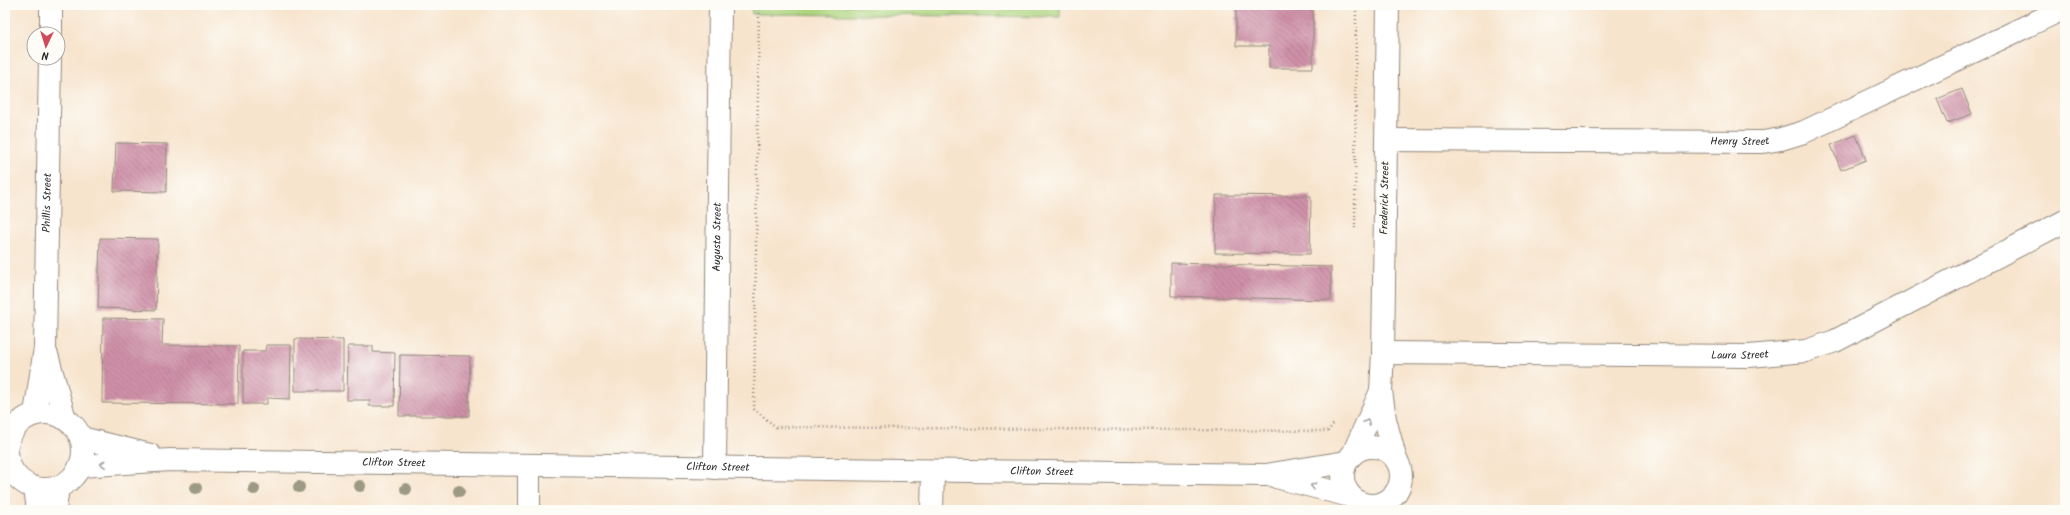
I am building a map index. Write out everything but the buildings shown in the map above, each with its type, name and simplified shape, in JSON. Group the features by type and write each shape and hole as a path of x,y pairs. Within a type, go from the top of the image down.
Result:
{"street":[{"path":"51,5 51,26"},
{"name":"Augusta Street","path":"715,468 720,5"},
{"name":"Frederick Street","path":"1388,5 1383,353 1381,391 1385,419 1395,457"},
{"name":"Henry Street","path":"1386,140 1763,142 1781,139 1804,132 2065,8"},
{"name":"Phillis Street","path":"35,414 45,348 50,66"},
{"name":"Laura Street","path":"1383,353 1748,356 1806,351 1835,341 2065,222"},
{"name":"Phillis Street","path":"45,348 65,419"},
{"name":"Frederick Street","path":"1350,458 1381,391"},
{"path":"35,414 56,415 65,419 75,427 81,438 83,448 80,466 67,482 58,487 46,489 35,488 10,473 7,453 9,433 18,424 35,414"},
{"name":"Clifton Street","path":"81,438 170,460"},
{"path":"1375,447 1385,450 1395,457 1400,465 1402,478 1392,504 1384,503 1371,505 1357,503 1345,487 1343,474 1350,458 1361,449 1375,447"},
{"name":"Clifton Street","path":"80,466 170,460 1266,475 1350,458"},
{"path":"529,465 529,510"},
{"path":"932,510 933,471"},
{"name":"Clifton Street","path":"1266,475 1357,503"},
{"path":"55,510 58,487"},
{"path":"35,488 38,510"}],"path":[{"path":"759,5 754,409 776,427 1328,431 1338,418"},
{"path":"1355,234 1356,5"}],"green space":[{"path":"751,5 1060,5 1060,17 752,14"}]}
